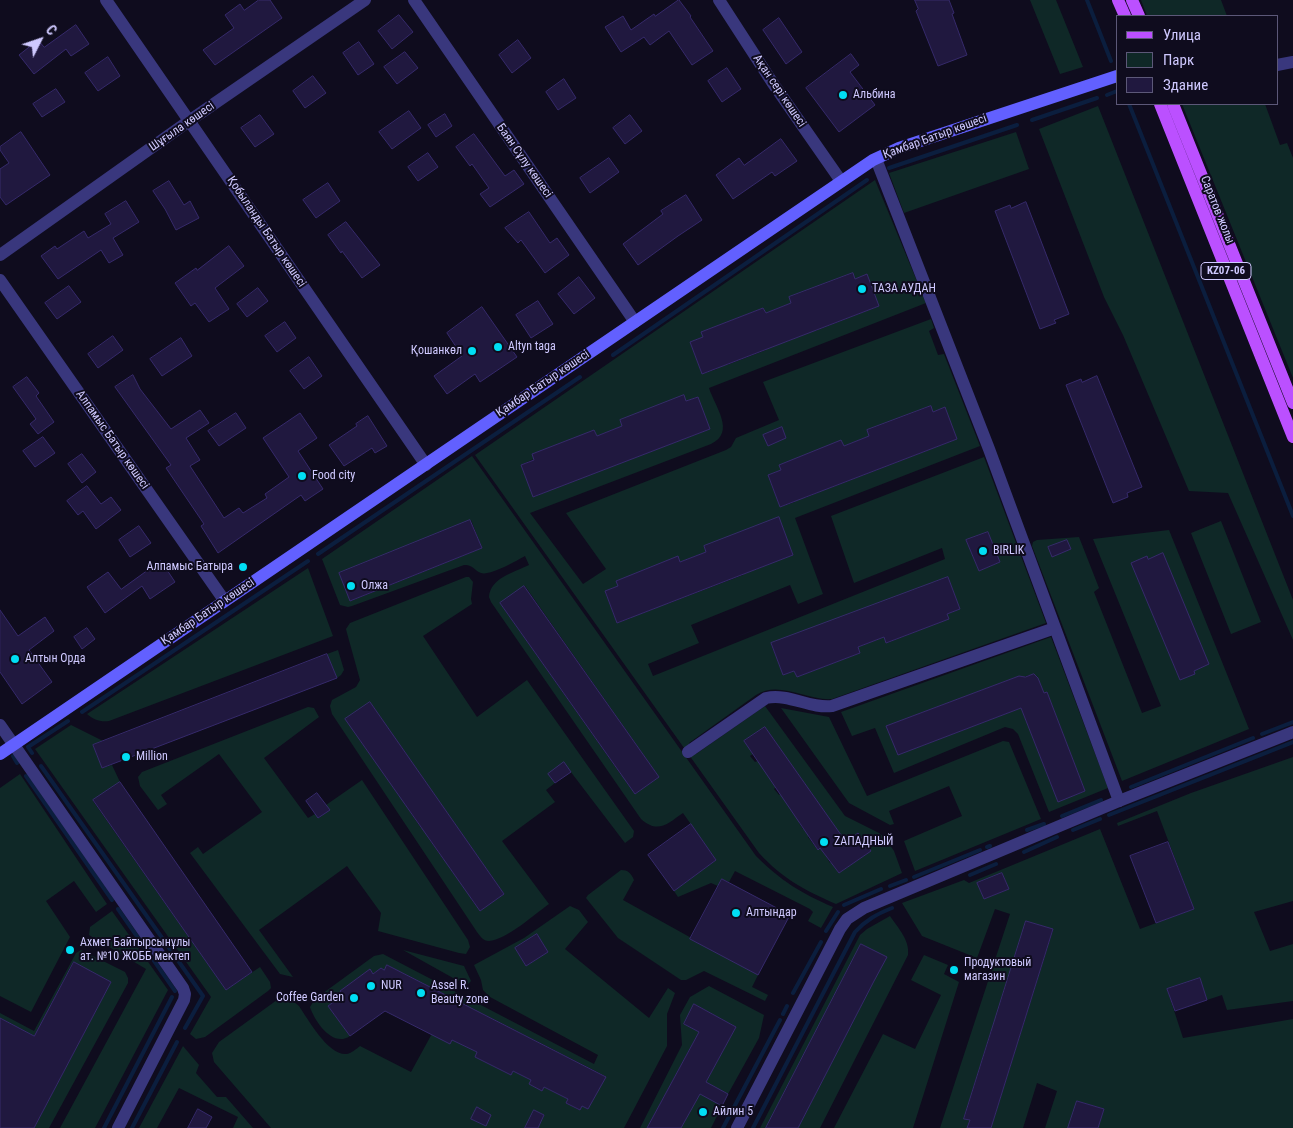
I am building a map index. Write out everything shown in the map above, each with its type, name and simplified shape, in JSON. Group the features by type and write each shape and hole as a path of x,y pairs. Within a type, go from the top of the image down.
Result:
{"main road":[{"path":"1118,0 1125,15"},
{"path":"1132,0 1138,15"},
{"name":"Қамбар Батыр көшесі","path":"0,754 224,600 426,466 876,158 899,148 1116,76"},
{"name":"Саратов жолы","path":"1160,105 1293,437"},
{"name":"Саратов жолы","path":"1174,105 1293,403"}],"street":[{"name":"Қобыланды Батыр көшесі","path":"106,0 426,466"},
{"name":"Шұғыла көшесі","path":"0,256 189,121 365,0"},
{"name":"Баян Сұлу көшесі","path":"414,0 635,322"},
{"name":"Ақан сері көшесі","path":"719,0 772,82 842,180"},
{"path":"1278,65 1293,62"},
{"path":"876,158 989,449 1119,800"},
{"name":"Алпамыс Батыр көшесі","path":"0,280 224,600"},
{"path":"688,752 766,698 774,696 821,706 832,706 1055,628"},
{"path":"0,725 183,988 185,994 184,1000 118,1128"},
{"path":"737,1128 840,929 854,913 1119,800 1293,732"}],"green space":[{"path":"1030,0 1056,0 1083,67 1060,74"},
{"path":"1141,0 1221,0 1227,15 1147,15"},
{"path":"1182,105 1265,105 1280,145 1287,143 1293,158 1293,378"},
{"path":"1098,106 1293,600 1293,640 1228,493 1189,491 1123,335 1104,297 1039,129"},
{"path":"1016,132 1029,169 904,213 889,173"},
{"path":"875,180 926,303 709,388 723,426 722,433 718,439 711,444 530,513 583,584 606,569 566,513 726,450 731,447 736,438 779,420 763,382 931,319 934,328 929,331 938,355 944,354 980,446 795,518 823,594 798,604 790,585 691,625 699,643 648,664 653,676 945,559 942,548 854,583 831,516 984,457 1046,623 832,699 822,699 784,690 765,691 756,695 689,743 696,754 765,706 845,816 885,838 894,851 902,873 836,904 794,883 768,862 759,853 475,455","holes":["852,273 855,279 867,275 879,306 815,331 812,325 796,338 784,342 763,343 766,350 727,365 724,359 717,369 702,374 690,342 703,337 702,332 763,308 766,313 791,303 790,297","697,397 710,429 558,487 546,485 548,491 534,497 521,465 594,430 597,436","930,406 933,412 944,408 957,439 830,488 828,482 819,492 805,498 802,492 793,495 795,502 780,507 768,476 781,470 780,465 841,441 844,446 869,436 868,430","781,524 793,555 780,560 778,554 769,564 755,570 752,564 743,575 667,604 664,598 654,602 656,608 641,614 629,611 631,618 617,623 605,592 618,586 616,581 678,557 680,562 706,552 704,546","988,532 1000,562 979,571 966,540","948,577 960,609 947,614 948,619 887,643 884,637 858,647 860,653 797,677 794,671 783,675 771,644 898,596 901,602 916,589 924,587 936,589 934,582","765,727 846,842 858,833 871,851 839,873 830,863 821,847 817,849 808,837 810,835 805,828 803,829 799,823 800,821 781,794 779,795 774,789 776,787 758,761 755,762 750,756 753,754 744,741"]},
{"path":"472,456 756,856 774,873 792,886 833,907 821,928 808,921 813,912 810,909 735,871 729,882 722,879 718,886 711,883 678,897 674,891 716,860 683,813 667,824 658,827 647,824 641,819 491,602 489,597 490,590 498,580 529,565 525,556 503,568 485,573 481,573 469,565 464,565 348,607 340,605 322,559","holes":["471,520 482,548 351,601 339,573","525,586 659,777 635,794 626,782 628,780 623,773 621,775 500,603"]},
{"path":"1221,521 1261,622 1231,634 1191,533"},
{"path":"1169,530 1249,729 1122,781 1032,546 1033,542 1037,540 1079,537 1099,588 1094,592 1142,713 1161,706 1093,539","holes":["1146,557 1208,664 1180,680 1132,563"]},
{"path":"308,568 333,636 109,721 97,720 87,714"},
{"path":"469,577 473,582 472,604 423,636 477,717 527,680 634,831 633,837 625,843 564,763 549,774 555,783 546,790 555,802 502,841 549,904 504,936 489,941 483,939 332,714 330,706 332,700 356,687 360,680 346,629 350,623","holes":["370,702 504,894 480,911 471,899 473,897 468,890 466,891 449,867 451,865 446,858 443,859 427,836 429,834 424,826 421,828 404,803 406,801 402,795 399,796 382,771 384,769 379,762 376,763 359,739 362,737 356,730 354,731 346,719"]},
{"path":"1051,637 1108,788 1049,812 1018,734 1013,729 1005,727 894,773 875,728 852,736 841,712","holes":["1019,676 1037,676 1044,693 1047,692 1085,791 1058,801 1021,708 916,748 887,726"]},
{"path":"338,650 344,670 337,678 327,654"},
{"path":"308,707 314,708 319,717 264,758 308,818 315,814 319,818 329,810 326,805 362,780 468,940 470,947 466,954 378,931 381,913 347,866 259,930 293,977 280,974 190,853 198,847 203,854 262,812 219,754 161,795 167,804 158,810 140,786 138,777 142,772"},
{"path":"781,708 829,717 867,796 1003,741 1009,742 1041,819 915,871 904,841 962,816 949,786 889,811 894,824 890,825 849,803"},
{"path":"71,725 103,741 93,745 102,768 112,765 120,782 93,801 226,990 260,967 270,982 271,988 268,991 205,1037 196,1039 190,1034 211,997 35,749"},
{"path":"1293,757 1293,901 1254,912 1270,951 1293,944 1293,1001 1227,1010 1222,995 1207,1000 1200,978 1167,989 1183,1038 1293,1019 1293,1128 1098,1128 1104,1109 1077,1101 1069,1128 1045,1128 1057,1091 1037,1083 1023,1128 991,1128 1053,930 1026,921 1014,958 1016,975 1009,973 996,1017 997,1032 991,1031 964,1118 970,1120 967,1128 940,1128 1010,914 995,909 977,958 922,936 902,903 964,880 969,883 1100,829 1140,929 1194,909 1157,811 1118,826 1117,823 1191,793","holes":["1002,873 1009,889 984,899 977,883"]},
{"path":"20,774 107,904 96,912 74,881 46,901 70,937 31,1012 0,996 0,788"},
{"path":"621,870 629,872 634,880 623,900 758,975 752,987 768,995 765,1001 704,971 686,980 681,980 618,938 586,898"},
{"path":"570,906 579,910 588,922 565,949 649,1018 668,988 675,993 667,1014 667,1046 624,1128 538,1128 544,1115 534,1110 525,1128 271,1128 214,1062 212,1053 219,1042 277,1000 286,998 299,1006 319,1036 340,1053 347,1054 360,1046 411,1072 434,1030 477,1052 475,1057 511,1075 513,1071 531,1080 530,1084 542,1091 544,1087 568,1099 566,1103 579,1110 582,1106 588,1109 605,1076 387,965 384,970 381,968 373,974 370,970 340,991 343,995 328,1006 350,1036 344,1039 337,1039 331,1036 320,1026 312,1013 310,1007 315,999 374,956 383,954 594,1064 598,1055 490,997 483,990 481,980 474,965 524,938","holes":["537,934 548,952 526,966 515,948"]},
{"path":"112,911 168,990 95,1128 60,1128 146,969 89,935 90,927"},
{"path":"890,916 905,939 908,955 820,1128 798,1128 886,957 861,944 766,1128 760,1128 860,935"},
{"path":"81,950 125,972 128,983 49,1128 34,1128 111,982 73,962 34,1036 0,1018 0,1013 34,1031 76,953"},
{"path":"403,950 464,966 471,981 468,984 462,983"},
{"path":"924,955 948,965 944,974 959,982 913,1128 834,1128 883,1034 915,1049 941,995 911,980"},
{"path":"709,986 764,1015 759,1038 728,1094 723,1091 716,1103 722,1106 711,1128 681,1128 736,1027 694,1004 684,1024 699,1032 647,1128 640,1128 682,1045 680,1015 690,997"},
{"path":"183,1046 199,1065 196,1073 217,1097 226,1097 253,1128 233,1128 238,1117 179,1088 157,1128 139,1128"}],"building":[{"path":"259,0 270,0 282,18 215,65 203,50 234,28 225,15 240,4 244,10"},
{"path":"679,0 713,51 692,65 669,31 650,45 644,37 621,52 605,27 623,16 631,30"},
{"path":"915,0 949,0 954,13 952,14 967,55 938,66 916,11 918,9"},
{"path":"399,15 413,32 392,49 378,31"},
{"path":"779,18 802,52 786,64 763,30"},
{"path":"76,25 89,44 71,56 66,49 34,74 19,55 38,40 44,47"},
{"path":"518,40 531,58 512,73 499,55"},
{"path":"359,42 374,64 358,75 343,53"},
{"path":"405,52 418,68 397,84 384,67"},
{"path":"851,54 859,65 850,72 875,105 839,132 806,88"},
{"path":"108,57 120,76 98,91 85,73"},
{"path":"727,68 741,89 722,102 708,81"},
{"path":"313,76 326,93 305,108 293,91"},
{"path":"564,79 576,98 558,110 546,92"},
{"path":"56,89 65,102 42,117 33,104"},
{"path":"409,111 421,128 392,149 379,132"},
{"path":"445,114 452,126 436,137 428,125"},
{"path":"260,115 274,134 255,147 241,128"},
{"path":"630,115 642,131 625,144 613,128"},
{"path":"21,132 50,175 6,205 0,197 0,169 9,163 0,147"},
{"path":"474,134 505,176 514,170 524,184 490,207 480,194 489,188 472,164 470,166 456,147"},
{"path":"781,139 797,161 775,176 772,172 733,199 716,175 739,158 744,165"},
{"path":"428,153 438,167 418,181 408,167"},
{"path":"609,158 619,172 590,193 580,178"},
{"path":"169,181 184,205 190,201 199,218 176,230 153,191"},
{"path":"328,183 340,201 316,218 303,200"},
{"path":"686,195 702,220 638,265 623,244 663,214 661,211"},
{"path":"126,201 139,222 113,238 123,255 109,263 101,250 58,279 41,256 55,246 57,249 84,231 88,238 111,224 105,214"},
{"path":"1026,202 1069,314 1054,320 1056,323 1040,329 995,211 1010,205 1011,208"},
{"path":"529,212 550,243 557,238 569,255 545,273 521,240 518,243 505,228"},
{"path":"346,222 380,265 362,278 328,235"},
{"path":"229,246 244,266 215,288 229,309 209,322 195,303 191,306 175,283 196,268 197,270"},
{"path":"853,273 855,279 867,274 879,306 702,374 690,342 703,337 701,332 763,308 766,313 791,303 789,297"},
{"path":"579,277 595,298 574,314 558,294"},
{"path":"69,286 81,302 57,319 45,303"},
{"path":"258,288 268,301 247,317 237,304"},
{"path":"538,301 553,324 531,338 516,315"},
{"path":"482,307 517,357 480,382 475,374 447,394 434,376 462,356 447,333"},
{"path":"285,322 296,338 277,352 265,336"},
{"path":"113,336 123,350 98,368 88,354"},
{"path":"181,338 192,356 162,376 150,359"},
{"path":"309,357 322,376 304,389 290,371"},
{"path":"133,375 140,389 171,429 200,410 209,423 186,438 200,460 190,466 224,518 239,508 243,513 267,498 265,494 289,477 263,438 300,413 317,438 298,451 323,489 305,501 301,495 218,553 201,526 204,524 166,468 171,465 115,387"},
{"path":"1097,376 1142,487 1127,493 1128,497 1113,503 1066,385 1081,379 1082,382"},
{"path":"27,377 39,393 36,396 54,422 38,434 30,424 36,419 13,387"},
{"path":"684,395 686,401 698,397 710,429 533,497 521,465 534,460 532,454 594,430 597,436 622,426 620,420"},
{"path":"931,406 933,412 945,407 957,439 780,507 768,475 781,470 779,465 841,440 844,446 869,436 867,430"},
{"path":"236,413 246,428 219,446 208,431"},
{"path":"368,416 387,446 375,453 372,448 344,466 329,445"},
{"path":"782,427 786,438 768,446 763,435"},
{"path":"43,437 55,453 35,467 23,451"},
{"path":"82,454 96,472 82,483 68,464"},
{"path":"87,486 101,504 111,497 121,510 96,529 83,511 78,515 67,501"},
{"path":"779,517 793,555 617,623 605,591 618,586 616,581 678,556 680,562 706,552 704,546"},
{"path":"470,520 482,548 350,601 339,573"},
{"path":"139,526 151,543 130,557 119,540"},
{"name":"BIRLIK","path":"988,532 1000,562 979,571 966,540"},
{"path":"1067,540 1071,549 1052,557 1048,547"},
{"path":"1163,553 1209,664 1194,671 1195,674 1180,680 1131,563 1147,556 1148,559"},
{"path":"161,561 175,582 150,599 142,586 105,613 87,587 108,572 121,589"},
{"path":"948,577 960,609 947,614 949,619 886,643 884,637 858,647 860,653 797,677 794,671 783,675 771,643"},
{"path":"524,586 659,777 635,794 500,603"},
{"path":"0,610 18,636 45,617 54,631 29,650 52,682 22,704 0,672"},
{"path":"87,628 95,639 82,649 74,637"},
{"path":"327,654 337,678 102,768 93,745"},
{"path":"1034,674 1038,678 1044,693 1047,692 1085,791 1058,802 1021,708 898,755 886,726 1019,676 1025,677"},
{"path":"370,702 504,894 480,911 345,719"},
{"path":"765,727 846,842 858,833 871,851 839,873 820,848 818,850 744,741"},
{"path":"564,762 571,772 555,783 548,774"},
{"path":"120,782 252,972 226,990 93,800"},
{"path":"317,793 330,810 318,818 306,801"},
{"path":"691,824 716,860 674,891 648,855"},
{"path":"1168,842 1194,909 1156,923 1130,856"},
{"path":"1002,873 1009,889 984,899 977,883"},
{"path":"722,879 790,915 758,975 690,939"},
{"path":"1026,921 1053,929 991,1128 967,1128 970,1120 964,1119"},
{"path":"537,934 548,952 526,966 515,948"},
{"path":"861,944 887,957 798,1128 766,1128"},
{"path":"74,962 111,982 34,1128 0,1128 0,1018 34,1036"},
{"path":"387,965 606,1077 588,1109 582,1106 580,1110 566,1103 568,1099 544,1087 542,1091 529,1084 531,1080 513,1071 511,1075 475,1057 477,1052 452,1040 450,1044 385,1011 350,1036 328,1006 343,995 340,991 370,969 373,974 381,968 384,970"},
{"path":"1200,978 1207,1000 1175,1011 1167,989"},
{"path":"694,1004 736,1027 706,1082 728,1094 722,1106 700,1094 681,1128 647,1128 699,1032 684,1024"},
{"path":"1077,1101 1104,1109 1098,1128 1068,1128"},
{"path":"477,1107 491,1115 486,1126 471,1119"},
{"path":"198,1109 212,1117 206,1128 188,1128"},
{"path":"534,1110 544,1115 538,1128 525,1128"}],"waterway":[{"path":"1087,0 1111,61"},
{"path":"1107,95 1116,91"},
{"path":"1032,120 1097,98"},
{"path":"1129,105 1293,516"},
{"path":"889,168 1017,125"},
{"path":"613,355 867,180"},
{"path":"318,554 580,377"},
{"path":"82,712 308,561"},
{"path":"32,753 28,747 68,721"},
{"path":"1262,734 1293,722"},
{"path":"1131,787 1253,738"},
{"path":"1109,815 1293,742"},
{"path":"13,756 17,763"},
{"path":"41,766 203,996 185,1028"},
{"path":"26,776 112,900"},
{"path":"1062,816 1101,800"},
{"path":"1073,830 1100,819"},
{"path":"1027,830 1044,824"},
{"path":"1024,852 1057,837"},
{"path":"914,877 980,850"},
{"path":"970,875 996,864"},
{"path":"890,886 906,880"},
{"path":"844,905 881,889"},
{"path":"753,1128 855,932 872,918 892,908"},
{"path":"118,909 175,991"},
{"path":"826,931 838,912"},
{"path":"793,993 821,942"},
{"path":"104,1128 172,997"},
{"path":"783,1014 787,1006"},
{"path":"723,1128 780,1020"},
{"path":"132,1128 177,1042"}],"place":[{"name":"Альбина","path":"843,95"},
{"name":"ТАЗА АУДАН","path":"862,289"},
{"name":"Altyn taga","path":"498,347"},
{"name":"Қошанкөл","path":"472,351"},
{"name":"Food city","path":"302,476"},
{"name":"BIRLIK","path":"983,551"},
{"name":"Алпамыс Батыра","path":"243,567"},
{"name":"Олжа","path":"351,586"},
{"name":"Алтын Орда","path":"15,659"},
{"name":"Million","path":"126,757"},
{"name":"ZАПАДНЫЙ","path":"824,842"},
{"name":"Алтындар","path":"736,913"},
{"name":"Ахмет Байтырсынұлы ат. №10 ЖОББ мектеп","path":"70,950"},
{"name":"Продуктовый магазин","path":"954,970"},
{"name":"NUR","path":"371,986"},
{"name":"Assel R. Beauty zone","path":"421,993"},
{"name":"Coffee Garden","path":"354,998"},
{"name":"Айлин 5","path":"703,1112"}]}
